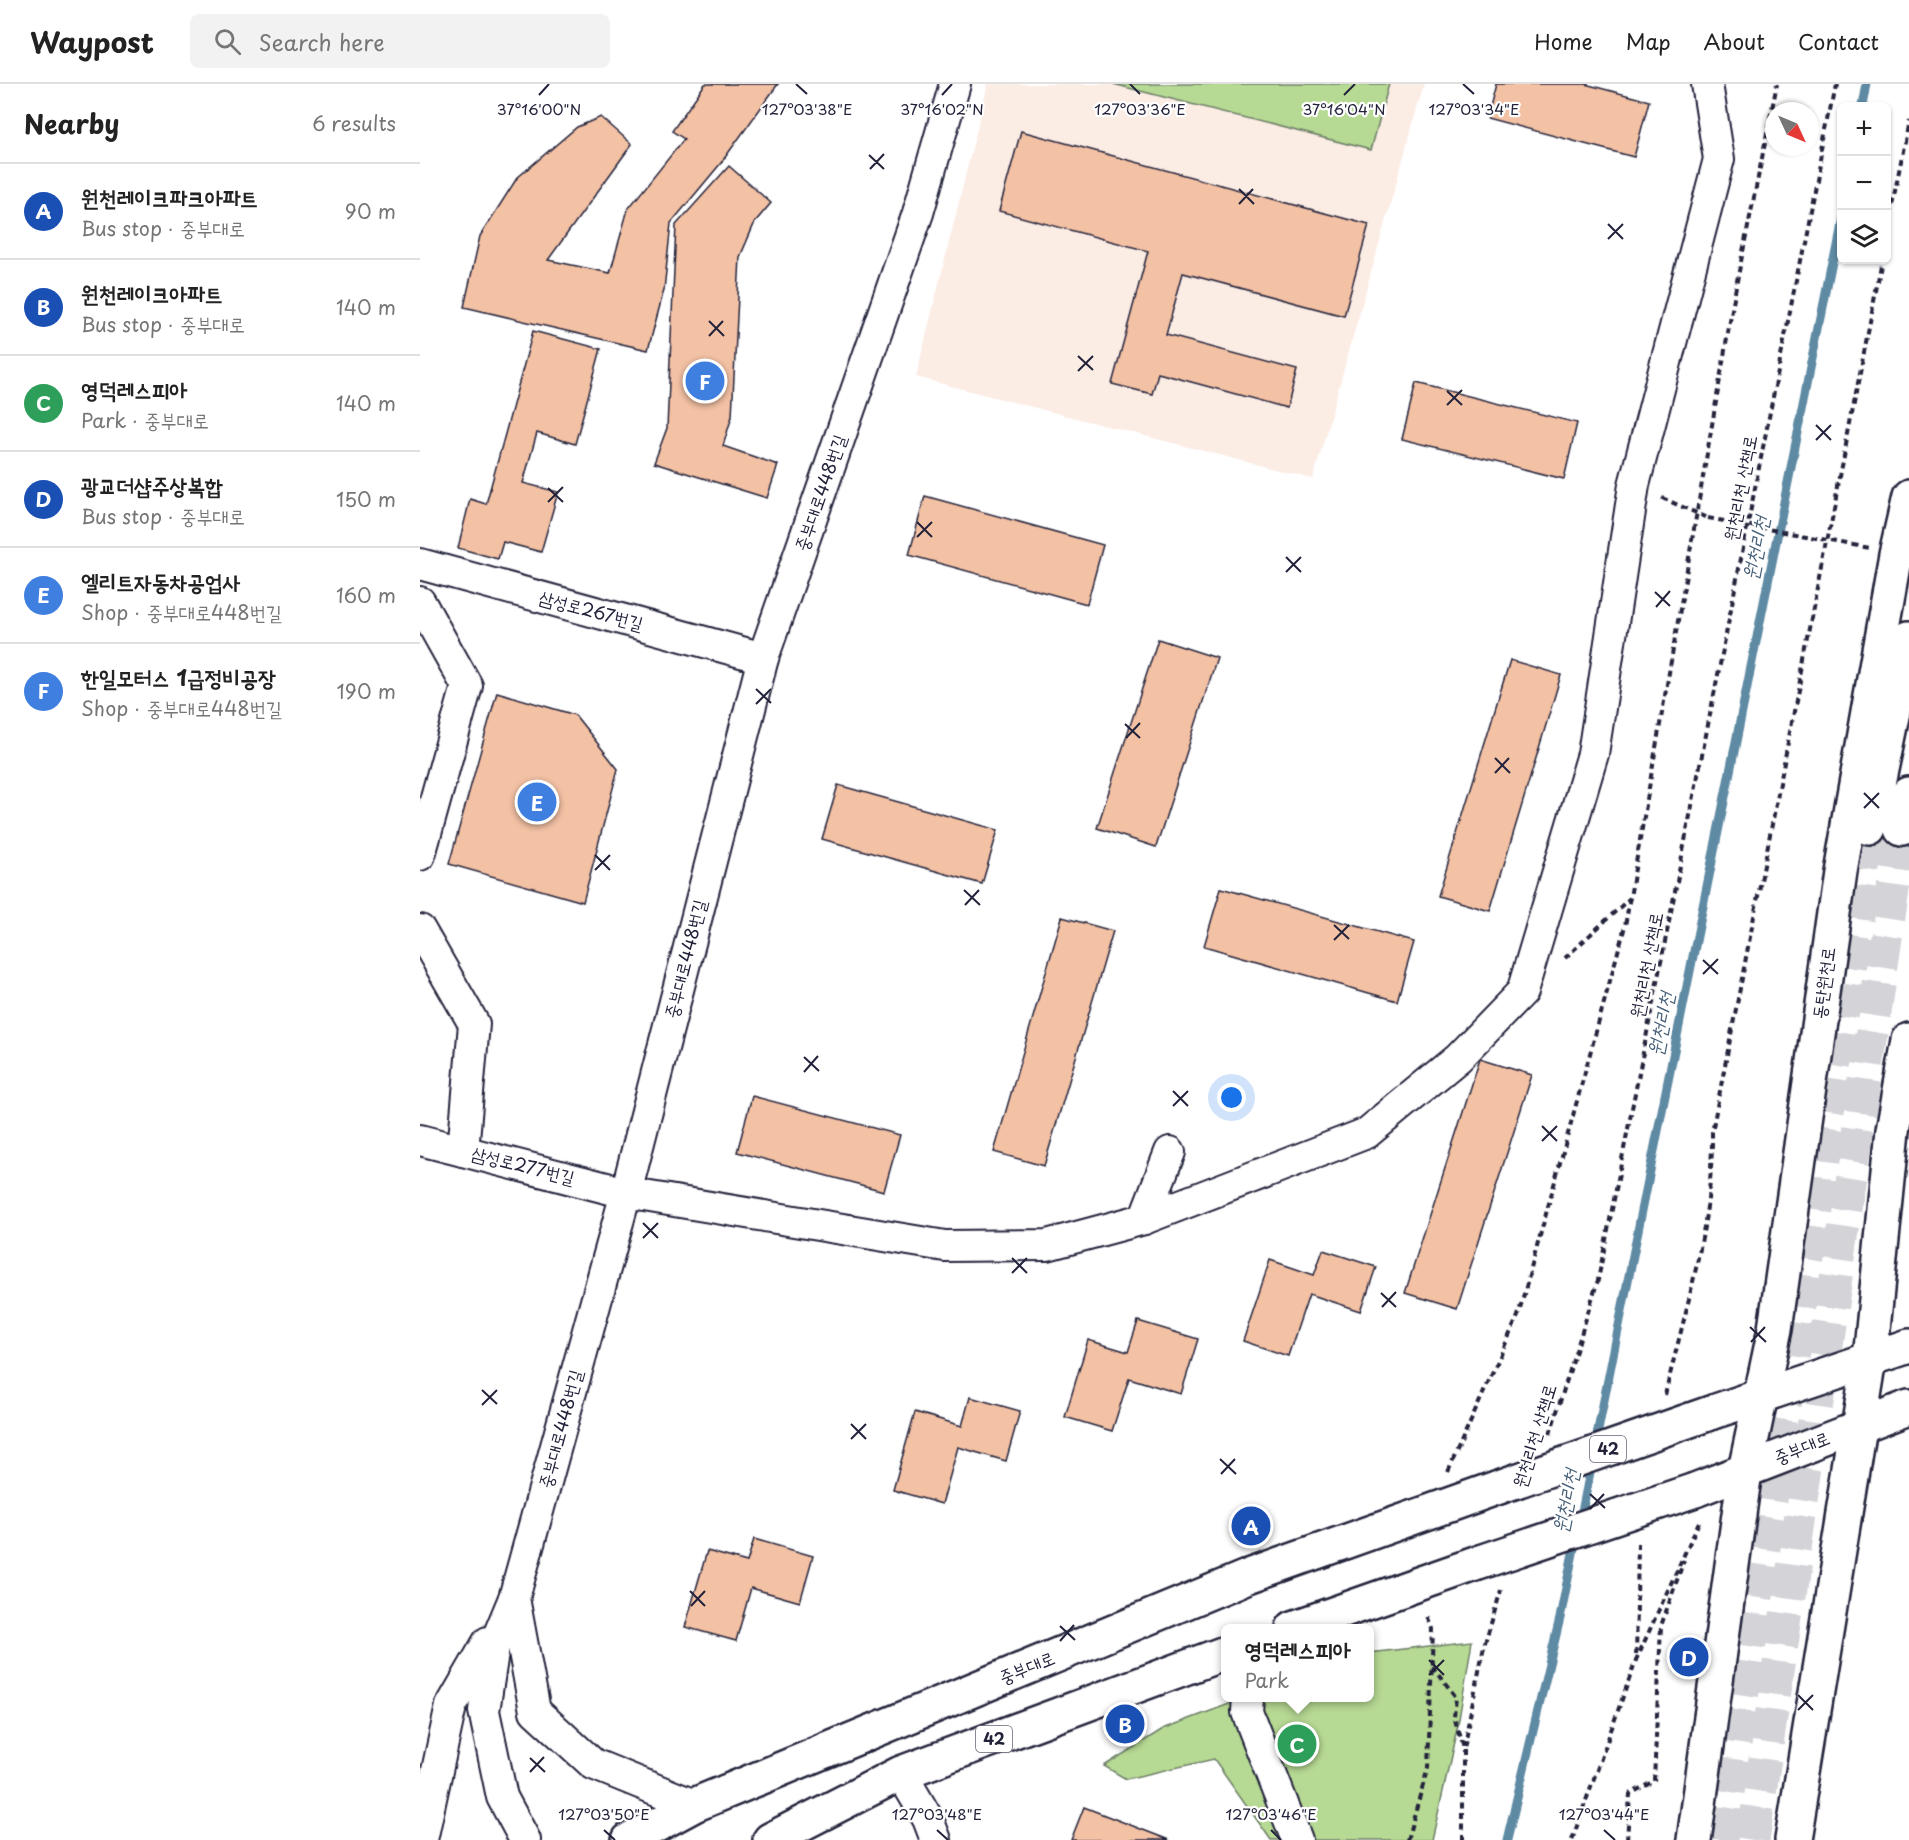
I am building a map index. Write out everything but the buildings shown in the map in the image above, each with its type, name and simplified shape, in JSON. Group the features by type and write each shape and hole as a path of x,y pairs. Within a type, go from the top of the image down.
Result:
{"main road":[{"name":"동탄원천로","path":"1694,1840 1716,1488 1761,1398 1775,1329 1840,871 1896,554 1909,497"},
{"path":"1870,828 1909,638"},
{"path":"1902,829 1909,795"},
{"path":"1792,1840 1870,1359 1893,1130 1909,1040"},
{"name":"42","path":"1761,1398 1909,1346"},
{"name":"중부대로","path":"629,1840 694,1805 1249,1576 1499,1487 1761,1398"},
{"name":"중부대로","path":"1493,1572 1716,1488 1858,1426 1909,1407"},
{"path":"1307,1624 1415,1586 1493,1572"},
{"name":"42","path":"770,1840 901,1773 1221,1654"}],"street":[{"name":"중부대로448번길","path":"525,1840 502,1797 484,1711 494,1646 514,1598 626,1192 763,658 918,213 955,84"},
{"path":"1522,992 1593,754 1634,484 1719,159 1707,84"},
{"name":"삼성로267번길","path":"420,564 763,658"},
{"path":"420,602 467,686 420,855"},
{"path":"420,930 474,1024 463,1151"},
{"name":"삼성로277번길","path":"420,1140 626,1192 945,1246 1047,1245 1144,1219 1367,1133 1458,1058 1522,992"},
{"path":"1144,1219 1170,1152"},
{"path":"514,1598 535,1711 593,1764 694,1805"},
{"path":"422,1840 451,1706 514,1598"},
{"path":"1248,1702 1247,1712 1296,1840"},
{"path":"901,1773 928,1819 936,1840"}],"path":[{"path":"1429,1513 1518,1316 1625,926 1737,281 1777,84"},
{"name":"원천리천 산책로","path":"1549,1437 1598,1280 1835,84"},
{"path":"1891,215 1909,121"},
{"path":"1663,1401 1707,1217 1712,1167 1712,1132 1881,264"},
{"path":"1634,484 1697,515 1708,518 1870,548"},
{"path":"1522,992 1550,972 1630,898"},
{"path":"1572,1840 1636,1660 1716,1488"},
{"path":"1626,1840 1630,1794 1654,1781 1661,1626 1687,1551 1716,1488"},
{"path":"1636,1660 1638,1535"},
{"path":"1463,1840 1463,1749 1484,1647 1493,1572"},
{"path":"1407,1840 1428,1768 1432,1666 1433,1629 1415,1586"},
{"path":"1432,1666 1456,1697 1454,1717 1463,1749"}],"shaded area":[{"path":"988,84 1424,84 1313,479 916,377"}],"green space":[{"path":"1113,84 1389,84 1371,150"},
{"path":"1472,1641 1458,1725 1432,1840 1271,1840 1214,1759 1126,1779 1104,1766 1163,1729 1234,1702 1374,1702 1374,1652"}],"waterway":[{"name":"원천리천","path":"1864,102 1867,84"},
{"name":"원천리천","path":"1595,1445 1837,238"},
{"name":"원천리천","path":"1580,1522 1592,1462"},
{"name":"원천리천","path":"1507,1840 1560,1618 1576,1538"}],"tunnel":[{"path":"1721,1840 1870,828"},
{"path":"1753,1840 1902,829"}],"place":[{"name":"한일모터스 1급정비공장","path":"705,381"},
{"name":"엘리트자동차공업사","path":"537,802"},
{"name":"원천레이크파크아파트","path":"1251,1526"},
{"name":"광교더샵주상복합","path":"1689,1657"},
{"name":"원천레이크아파트","path":"1125,1724"},
{"name":"영덕레스피아","path":"1297,1744"}]}
